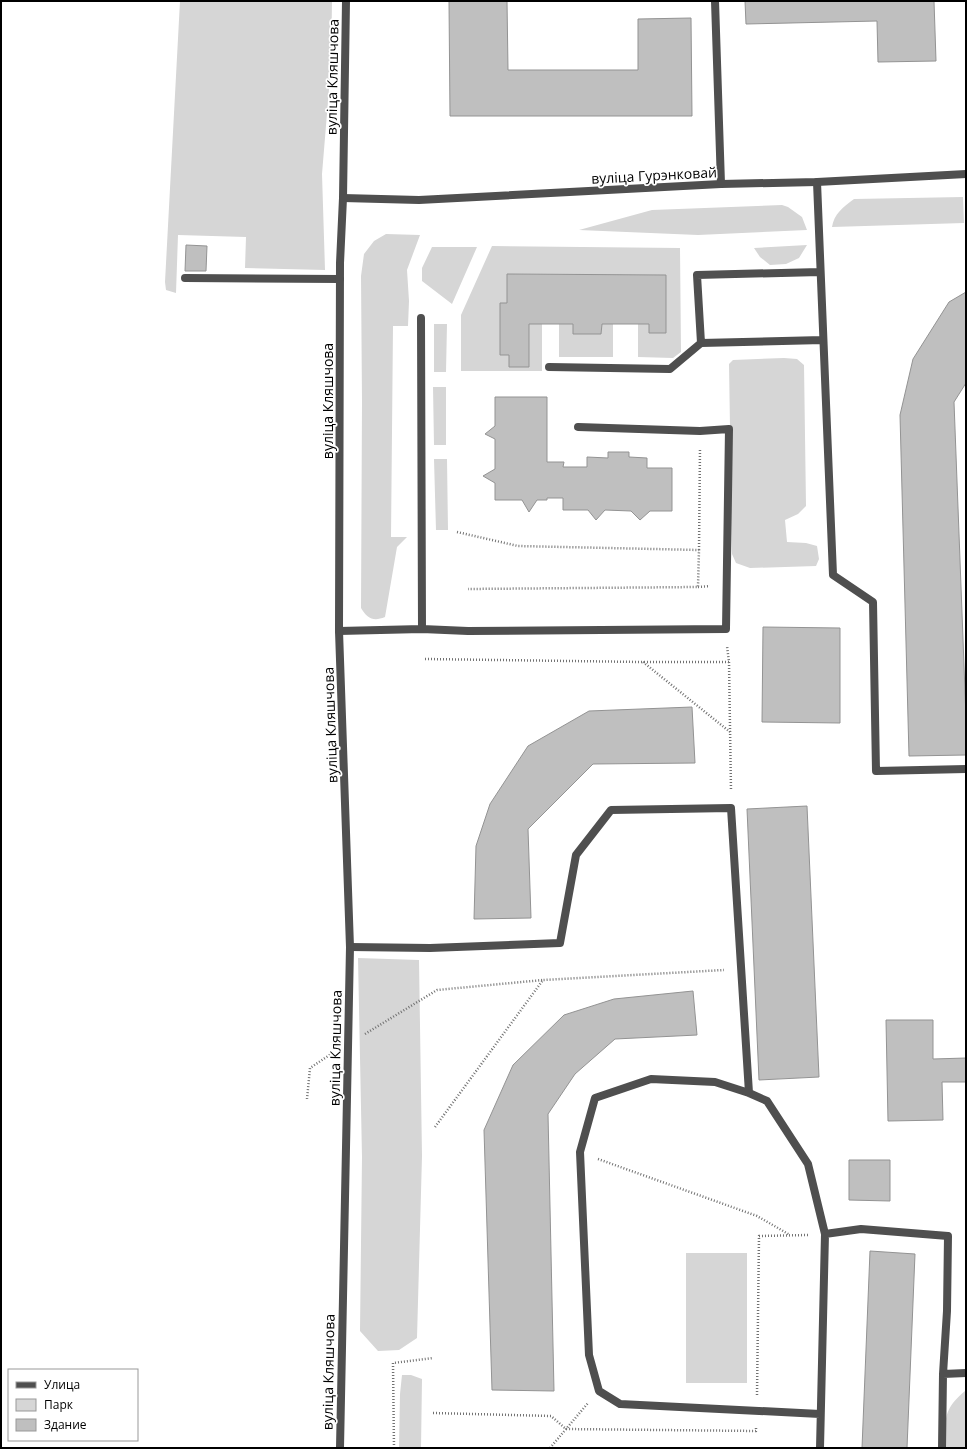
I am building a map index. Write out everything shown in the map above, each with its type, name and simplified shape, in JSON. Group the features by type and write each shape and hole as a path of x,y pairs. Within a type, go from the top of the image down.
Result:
{"street":[{"name":"вуліца Кляшчова","path":"340,1448 350,947 340,631 340,279 343,198 346,1"},
{"path":"715,1 721,184"},
{"name":"вуліца Гурэнковай","path":"343,198 419,200 721,184 817,182 966,174"},
{"path":"817,182 833,575 873,602 876,770 966,769"},
{"path":"701,343 697,275 820,272"},
{"path":"185,278 340,279"},
{"path":"420,318 422,629"},
{"path":"549,367 670,369 701,343 823,340"},
{"path":"340,631 422,629 468,631 726,629 729,429 700,431 578,427"},
{"path":"350,947 430,948 560,943 576,855 611,810 731,808 749,1093"},
{"path":"820,1414 620,1404 599,1391 588,1355 580,1152 595,1098 651,1079 715,1082 749,1093 767,1101 808,1164 825,1234 820,1448"},
{"path":"825,1234 861,1229 948,1236 942,1448"},
{"path":"943,1374 966,1373"}],"path":[{"path":"468,589 698,587 700,431"},
{"path":"457,532 518,546 699,550"},
{"path":"726,629 729,662 731,808"},
{"path":"425,659 729,662"},
{"path":"642,662 730,732"},
{"path":"308,1099 310,1068 436,990 543,980 741,969"},
{"path":"435,1127 543,980"},
{"path":"580,1152 756,1216 790,1235"},
{"path":"433,1413 551,1416 566,1430 756,1431 759,1236 825,1234"},
{"path":"394,1448 393,1363 433,1358"},
{"path":"550,1448 599,1391"}],"green space":[{"path":"180,1 332,1 331,65 322,174 325,270 245,268 246,237 178,235 176,293 166,290 165,282"},
{"path":"963,197 964,223 832,227 837,215 854,199"},
{"path":"782,205 788,207 802,217 807,230 698,235 579,230 652,210"},
{"path":"386,234 420,235 407,270 409,301 408,326 393,326 391,537 407,537 397,547 385,617 374,619 368,617 361,608 361,276 364,254 374,241"},
{"path":"807,245 799,258 786,264 770,265 760,257 754,248"},
{"path":"492,246 680,248 681,352 673,358 638,357 638,324 649,324 650,333 666,333 665,275 507,274 507,303 500,303 500,355 509,355 509,367 529,367 529,324 542,324 542,371 461,371 461,315"},
{"path":"432,247 477,247 452,304 422,281 422,268"},
{"path":"434,324 447,324 446,372 434,372"},
{"path":"559,324 573,324 573,334 601,334 602,324 613,324 613,357 559,357"},
{"path":"784,358 797,359 804,365 806,506 798,514 785,520 787,542 806,543 817,546 819,559 816,566 750,568 736,563 732,554 729,364 733,360"},
{"path":"433,387 446,387 446,445 434,445"},
{"path":"434,459 447,459 448,530 436,530"},
{"path":"358,958 419,960 422,1156 417,1338 399,1350 378,1351 360,1331 362,1157"},
{"path":"686,1253 747,1253 747,1383 686,1383"},
{"path":"402,1375 411,1375 422,1379 421,1448 399,1448 400,1394"},
{"path":"965,1391 966,1448 946,1448 946,1416 952,1404"}],"building":[{"path":"449,1 507,1 508,70 638,70 638,19 691,18 692,116 450,116"},
{"path":"745,1 934,1 936,61 878,62 877,21 746,24"},
{"path":"186,245 207,246 206,271 185,271"},
{"path":"507,274 666,275 666,333 649,333 649,324 602,324 601,334 573,334 573,324 529,324 529,367 509,367 509,355 500,355 500,303 507,303"},
{"path":"966,292 966,383 954,402 966,718 966,755 909,756 900,415 913,359 949,302"},
{"path":"495,397 547,397 547,462 564,462 563,467 587,467 587,457 608,458 608,452 629,452 629,457 647,458 647,468 672,468 672,511 650,511 640,520 631,511 605,510 596,520 588,510 563,510 563,498 547,498 547,500 537,500 529,512 522,500 495,500 495,483 483,476 495,469 495,439 485,434 495,426"},
{"path":"763,627 840,628 840,723 762,722"},
{"path":"692,707 695,763 593,764 528,829 531,918 474,919 476,846 490,804 528,746 589,711"},
{"path":"807,806 819,1077 759,1080 747,809"},
{"path":"693,991 697,1035 615,1039 575,1074 548,1114 554,1391 492,1390 484,1130 513,1065 564,1015 614,999"},
{"path":"886,1020 933,1020 933,1059 966,1058 966,1082 942,1082 943,1120 888,1121"},
{"path":"849,1160 890,1160 890,1201 849,1200"},
{"path":"870,1251 915,1254 907,1448 862,1448"}]}
